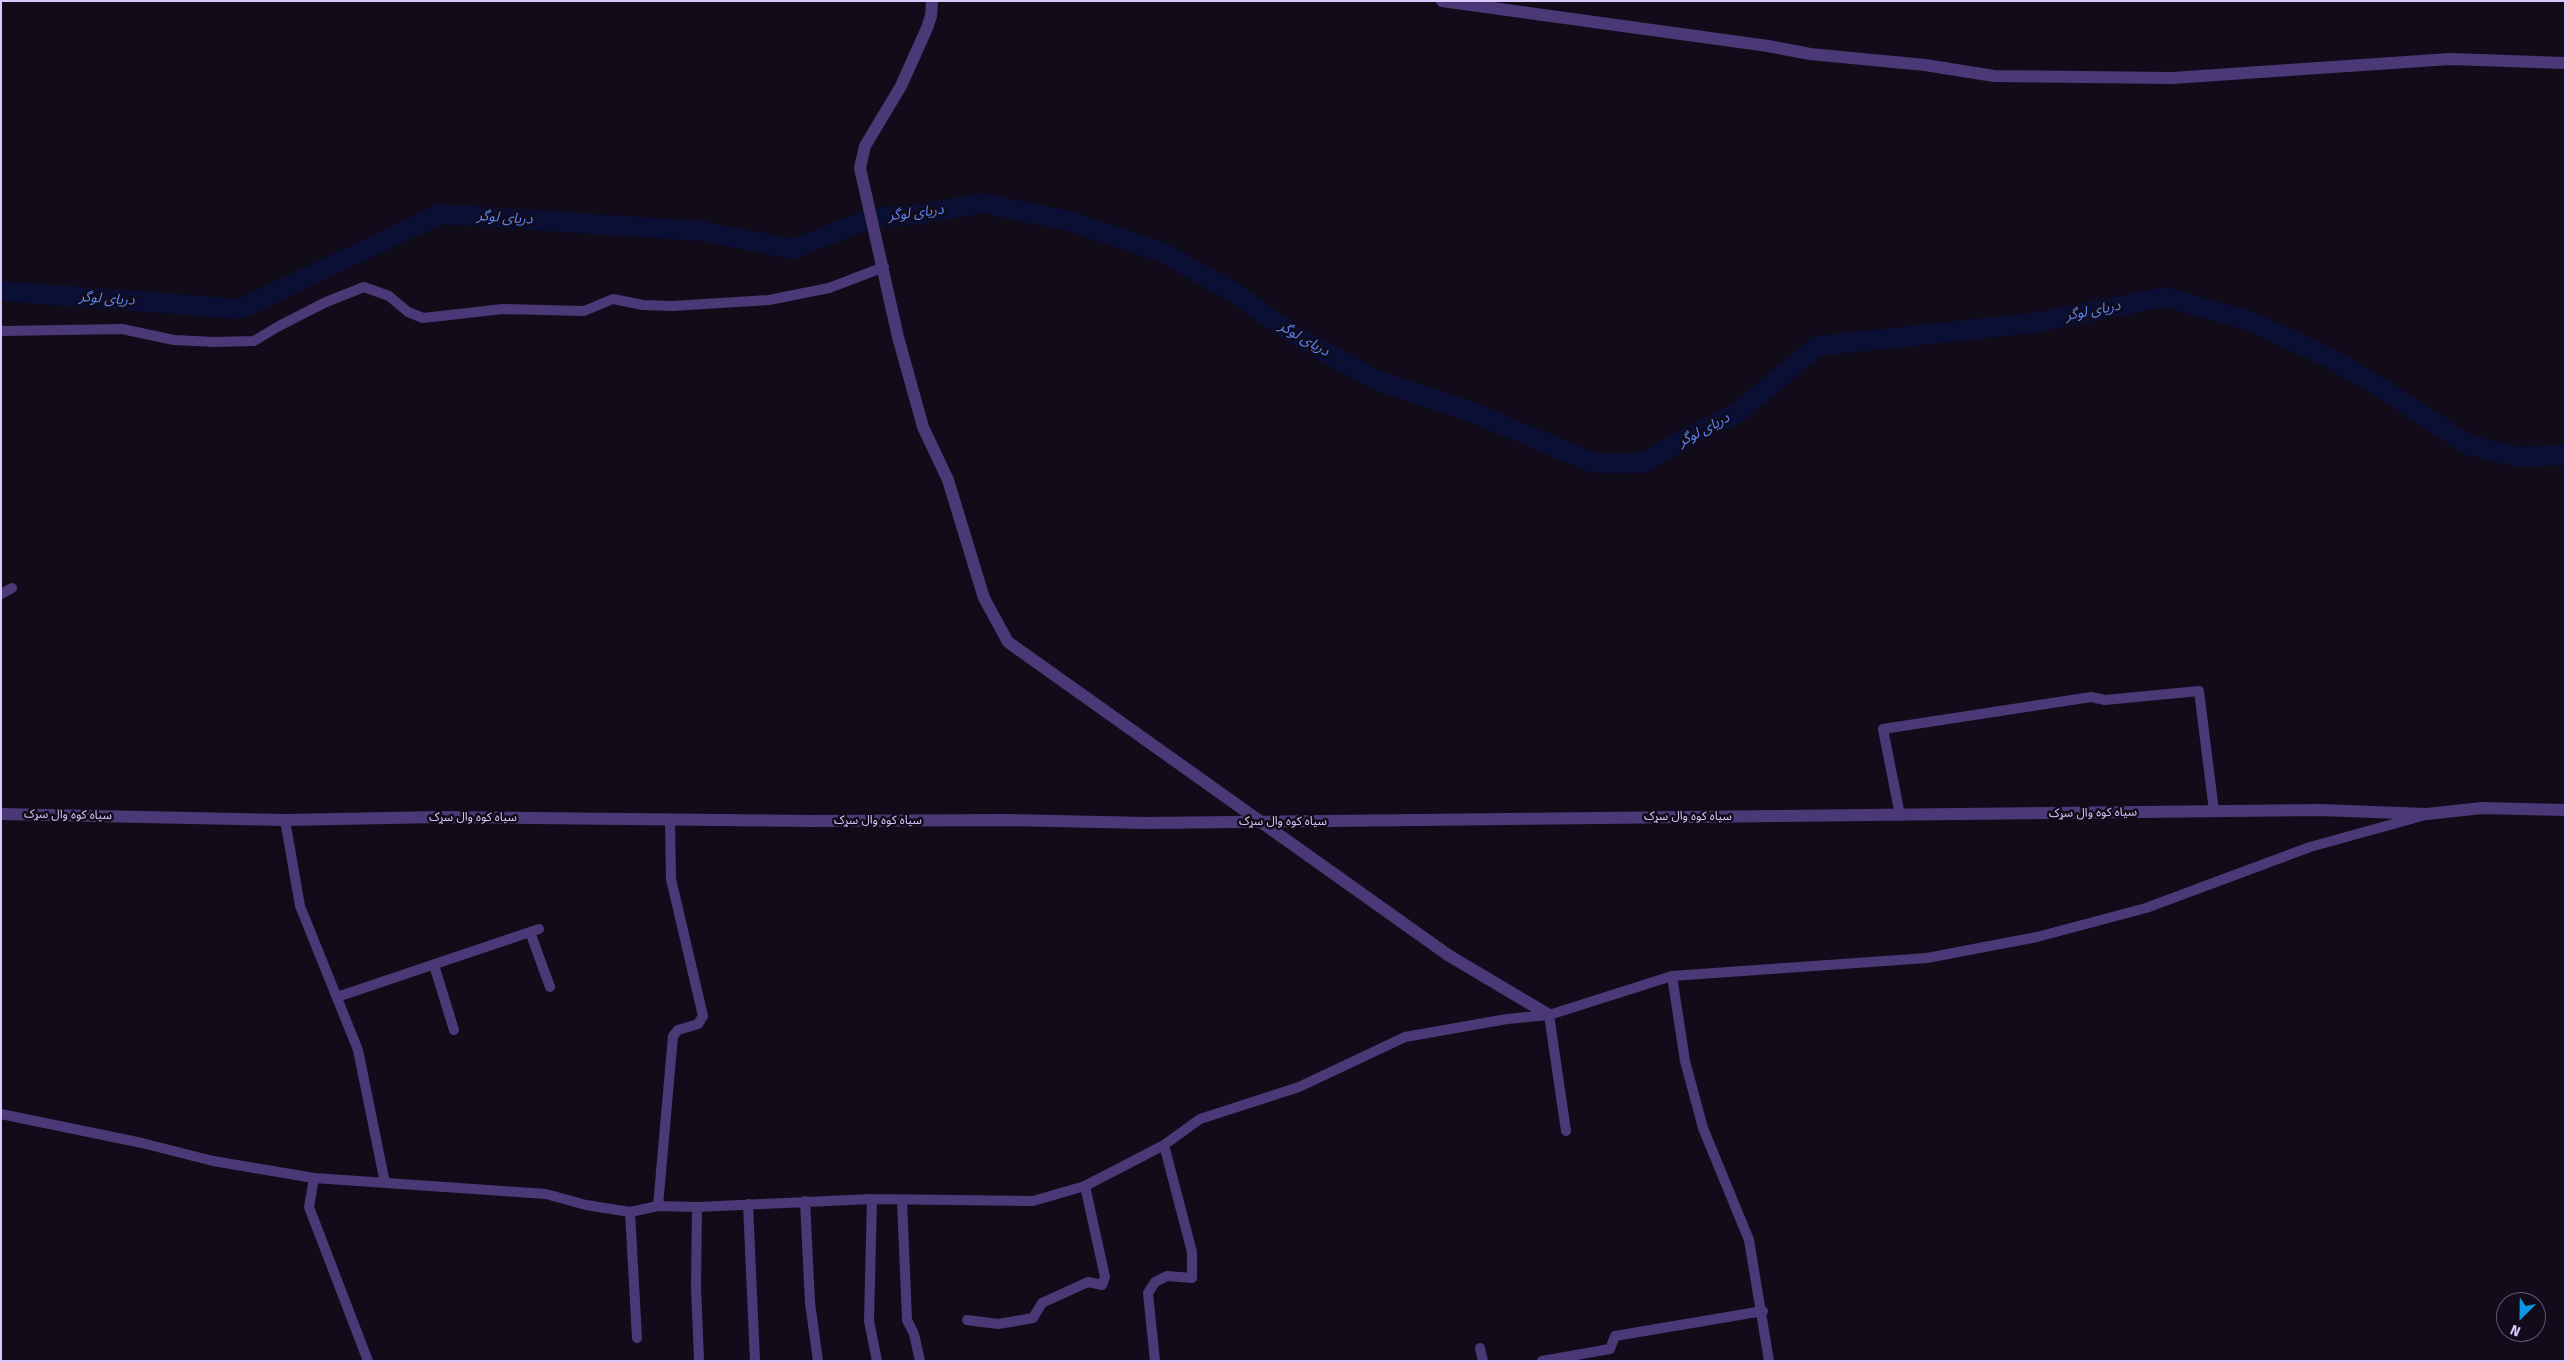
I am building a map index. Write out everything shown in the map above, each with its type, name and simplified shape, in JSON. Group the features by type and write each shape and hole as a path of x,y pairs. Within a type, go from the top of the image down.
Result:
{"street":[{"path":"932,1 932,16 901,86 865,146 860,168 862,186 880,247 898,337 923,427 948,480 984,598 1008,642 1448,955 1550,1015"},
{"path":"1442,1 1768,46 1810,54 1925,65 1994,76 2172,78 2410,60 2565,63"},
{"path":"1,331 122,329 174,340 254,341 326,302 364,287 389,296 408,312 423,318 503,309 584,311 613,299 672,306 768,300 829,288 884,267"},
{"path":"1,594 12,588"},
{"path":"1900,815 1883,729 2091,697 2105,700 2199,691 2214,811"},
{"name":"سیاه کوه وال سړک","path":"1,814 285,820 439,818 1259,822 2320,810 2427,814 2482,808 2565,810"},
{"path":"1,1114 142,1143 213,1160 314,1178 546,1194 586,1205 630,1212 658,1206 697,1207 872,1199 902,1201 1032,1201 1085,1186 1164,1145 1200,1119 1299,1087 1405,1037 1506,1019 1550,1015 1672,976 1927,958 2037,937 2146,908 2310,847 2427,814"},
{"path":"285,820 300,906 358,1050 385,1183"},
{"path":"658,1206 673,1036 678,1030 698,1024 703,1016 671,878 670,820"},
{"path":"338,997 534,931 550,987"},
{"path":"434,965 454,1030"},
{"path":"1672,976 1685,1061 1703,1128 1749,1240 1769,1361"},
{"path":"1550,1015 1566,1132"},
{"path":"1155,1361 1147,1300 1148,1294 1155,1282 1167,1276 1192,1278 1192,1252 1164,1145"},
{"path":"314,1178 309,1207 368,1361"},
{"path":"967,1320 998,1324 1033,1318 1042,1303 1088,1282 1102,1285 1105,1277 1085,1186"},
{"path":"872,1199 869,1321 877,1361"},
{"path":"805,1201 810,1304 818,1361"},
{"path":"902,1201 907,1320 914,1334 920,1361"},
{"path":"748,1204 755,1361"},
{"path":"697,1207 696,1287 699,1361"},
{"path":"630,1212 636,1338"},
{"path":"1542,1361 1610,1349 1615,1336 1762,1311"},
{"path":"1480,1348 1483,1361"}],"waterway":[{"name":"دریای لوگر","path":"1,291 240,309 440,214 701,231 793,249 871,218 921,214 982,203 1069,221 1162,252 1235,293 1289,332 1376,380 1472,412 1593,463 1643,463 1689,436 1736,414 1817,346 2033,323 2165,297 2250,321 2332,359 2383,389 2468,445 2519,457 2565,455"}]}
